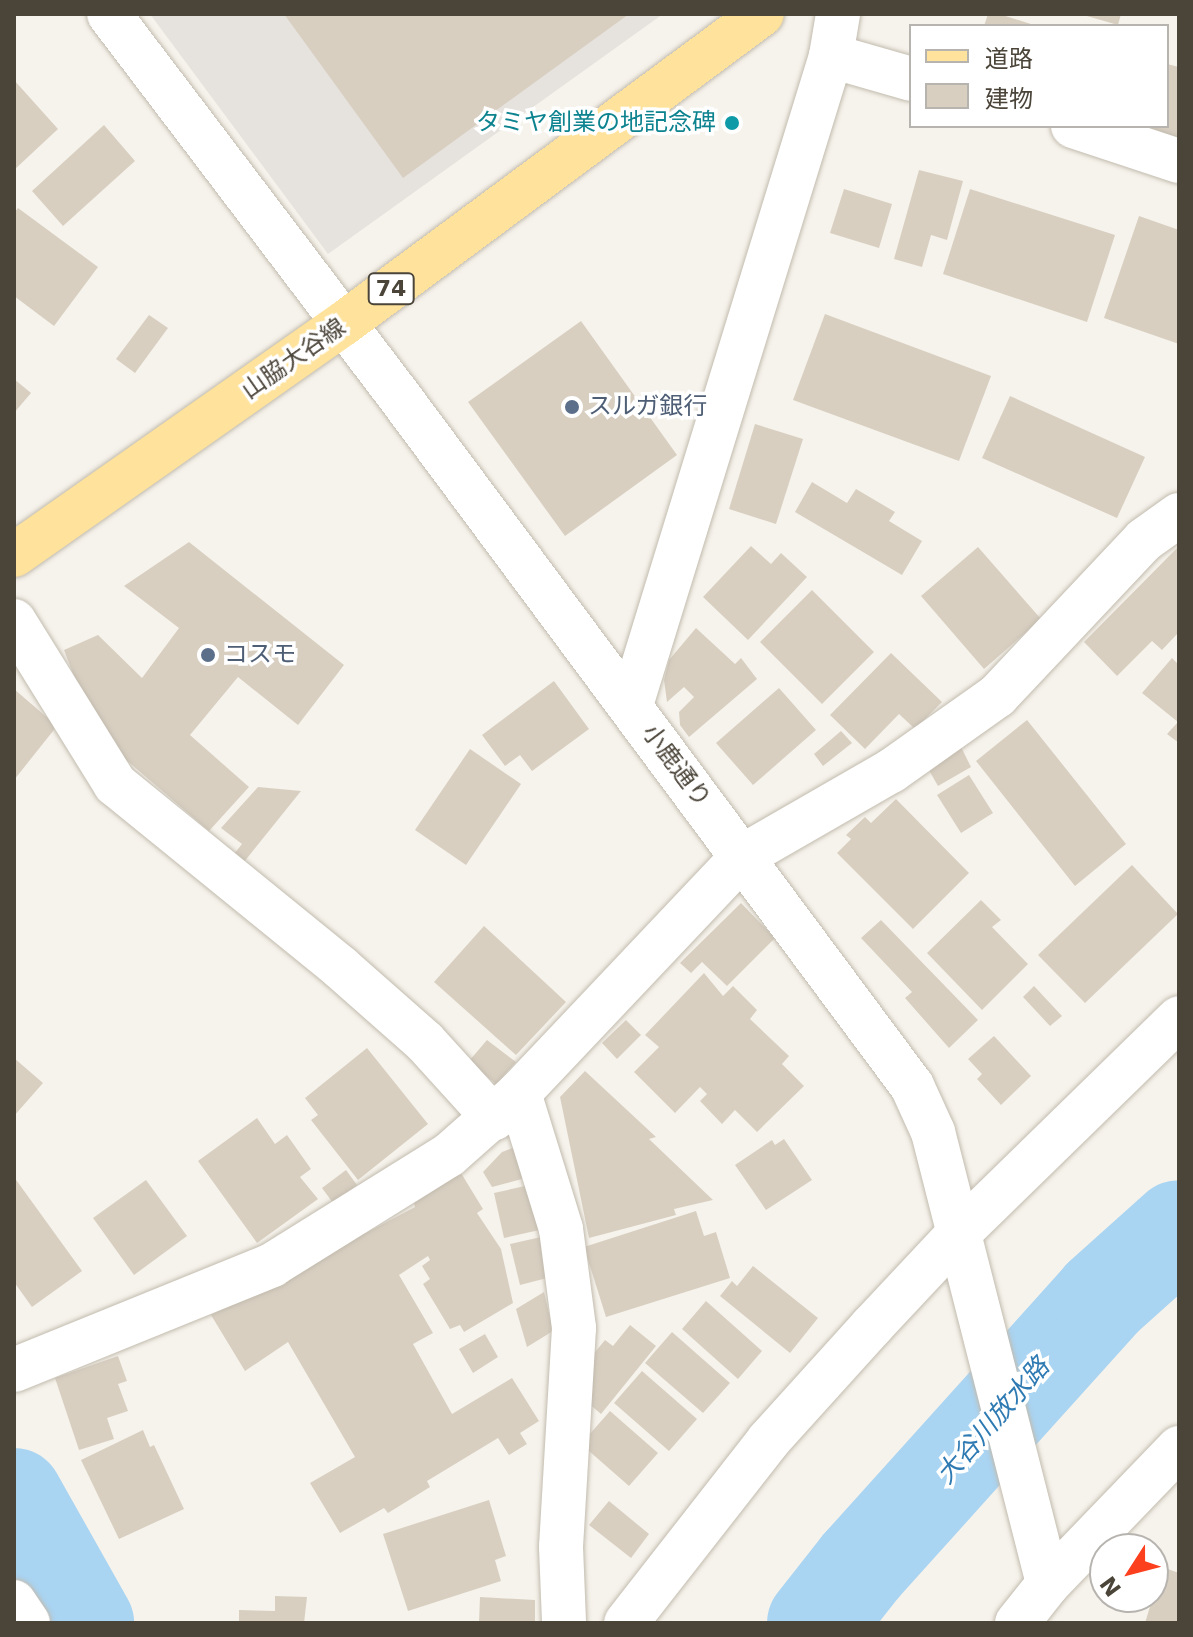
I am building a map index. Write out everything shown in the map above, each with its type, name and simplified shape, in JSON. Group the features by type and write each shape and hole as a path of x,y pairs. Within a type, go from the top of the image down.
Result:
{"main road":[{"name":"山脇大谷線","path":"18,547 343,324 762,14"}],"street":[{"name":"小鹿通り","path":"109,14 631,705 912,1086 933,1132 1048,1584"},
{"path":"631,705 834,35 909,78"},
{"path":"1079,128 1179,161"},
{"path":"14,1370 272,1265 449,1155 506,1105 743,856 891,771 997,696 1144,540 1179,515"},
{"path":"14,621 115,784 340,967 425,1042 506,1105 561,1229 574,1328 561,1547 564,1623"},
{"path":"626,1623 768,1441 958,1234 1179,1018"},
{"path":"1017,1623 1048,1584 1179,1448"},
{"path":"14,1602 28,1623"}],"shaded area":[{"path":"150,14 663,14 328,254"}],"water":[{"path":"1179,1194 1179,1238 1118,1288"}],"building":[{"path":"284,14 629,14 403,178"},
{"path":"988,14 999,14 1031,24 985,24"},
{"path":"1080,14 1121,14 1118,24"},
{"path":"1169,64 1179,67 1179,143 1130,128 1169,128"},
{"path":"14,80 58,129 14,170"},
{"path":"104,125 135,161 63,226 32,191"},
{"path":"919,170 963,181 947,240 931,235 922,267 894,259"},
{"path":"844,189 892,204 879,248 830,233"},
{"path":"970,189 1115,235 1087,322 943,274"},
{"path":"18,208 98,267 54,326 14,296 14,213"},
{"path":"1139,216 1179,230 1179,344 1104,318"},
{"path":"825,314 991,376 959,461 793,400"},
{"path":"149,315 168,328 135,373 116,359"},
{"path":"581,321 677,455 565,536 468,402"},
{"path":"14,379 31,393 14,413"},
{"path":"1010,396 1145,457 1117,518 982,458"},
{"path":"755,424 803,439 776,524 729,509"},
{"path":"812,482 847,503 856,489 895,512 889,521 922,541 902,575 795,512"},
{"path":"189,542 344,665 298,725 238,677 190,735 249,787 209,831 96,734 64,650 98,635 142,678 179,628 124,586"},
{"path":"751,546 771,564 781,553 807,577 748,640 703,597"},
{"path":"1179,546 1179,632 1162,650 1152,641 1117,676 1084,642"},
{"path":"978,547 1041,619 984,669 921,596"},
{"path":"812,590 874,652 822,704 760,642"},
{"path":"696,628 735,664 741,658 757,679 689,737 680,725 679,712 694,697 684,687 667,702 664,680 669,660"},
{"path":"891,653 942,702 915,729 899,714 865,749 830,715"},
{"path":"1172,658 1179,665 1179,743 1167,734 1178,722 1142,693"},
{"path":"554,681 589,729 532,771 520,755 505,766 482,735"},
{"path":"779,688 816,730 753,785 716,743"},
{"path":"14,689 57,726 14,780"},
{"path":"1027,720 1126,844 1075,886 976,761"},
{"path":"841,731 852,743 823,766 814,754"},
{"path":"960,745 971,767 938,786 926,765"},
{"path":"470,749 521,784 466,865 415,830"},
{"path":"969,775 993,813 961,833 937,795"},
{"path":"258,787 301,791 244,862 234,854 242,844 221,828"},
{"path":"896,799 969,873 913,929 837,853 851,839 846,835 865,817 871,823"},
{"path":"1132,865 1178,914 1085,1003 1038,955"},
{"path":"981,900 1001,920 992,927 1028,964 982,1010 927,953"},
{"path":"741,903 775,938 727,986 702,962 691,973 680,963"},
{"path":"881,920 978,1020 949,1048 905,998 912,992 861,938"},
{"path":"484,926 566,1002 516,1055 434,982"},
{"path":"704,973 723,996 733,986 757,1010 750,1019 789,1056 782,1064 804,1086 757,1132 735,1110 722,1124 700,1101 707,1094 700,1087 675,1113 634,1072 659,1047 645,1035"},
{"path":"1034,986 1062,1016 1050,1026 1023,997"},
{"path":"626,1020 641,1035 617,1059 602,1043"},
{"path":"994,1036 1031,1076 1001,1105 977,1079 982,1074 968,1059"},
{"path":"487,1040 516,1062 496,1084 469,1061"},
{"path":"367,1048 428,1124 358,1180 311,1120 318,1115 305,1098"},
{"path":"14,1058 43,1083 14,1116"},
{"path":"585,1071 656,1137 649,1139 713,1200 674,1209 676,1215 589,1238 560,1097"},
{"path":"257,1118 275,1144 287,1135 311,1169 300,1177 318,1199 257,1243 198,1161"},
{"path":"784,1139 812,1180 766,1210 735,1165 772,1140 775,1145"},
{"path":"515,1147 533,1176 492,1187 483,1172 502,1152"},
{"path":"346,1170 357,1185 333,1203 322,1188"},
{"path":"461,1173 483,1209 477,1213 501,1249 513,1303 464,1332 460,1325 450,1329 423,1284 430,1279 422,1266 430,1260 428,1256 399,1275 433,1333 413,1344 452,1414 512,1378 539,1421 520,1433 527,1444 509,1455 498,1438 427,1481 430,1487 388,1513 384,1508 340,1533 310,1483 355,1457 288,1342 245,1371 211,1315 415,1207 414,1203"},
{"path":"14,1177 82,1271 32,1307 14,1282"},
{"path":"146,1180 187,1236 134,1275 93,1218"},
{"path":"534,1184 544,1229 504,1238 494,1193"},
{"path":"696,1211 704,1236 716,1232 730,1278 606,1317 584,1247"},
{"path":"541,1237 551,1277 520,1285 510,1244"},
{"path":"753,1266 818,1318 790,1353 720,1296 732,1281 737,1286"},
{"path":"544,1292 553,1331 527,1347 516,1309"},
{"path":"706,1301 762,1351 738,1379 682,1329"},
{"path":"630,1325 656,1346 601,1414 575,1392 577,1374 605,1340 613,1346"},
{"path":"672,1332 730,1383 703,1413 645,1363"},
{"path":"485,1334 498,1357 473,1373 459,1349"},
{"path":"118,1356 127,1381 118,1384 128,1411 107,1418 114,1439 79,1450 55,1378"},
{"path":"642,1371 697,1419 669,1451 614,1403"},
{"path":"610,1411 658,1453 629,1486 581,1444"},
{"path":"143,1430 150,1447 154,1445 184,1509 119,1539 81,1460"},
{"path":"489,1500 506,1556 495,1560 501,1581 408,1611 383,1534"},
{"path":"609,1501 649,1534 631,1558 589,1525"},
{"path":"1169,1569 1179,1573 1179,1623 1145,1623 1148,1613 1169,1613"},
{"path":"275,1596 307,1597 304,1623 239,1623 239,1610 275,1611"},
{"path":"480,1597 535,1600 535,1623 479,1623"}],"waterway":[{"name":"大谷川放水路","path":"816,1623 861,1566 1102,1298 1179,1229"},
{"path":"14,1497 85,1623"}],"place":[{"name":"タミヤ創業の地記念碑","path":"732,123"},
{"name":"スルガ銀行","path":"572,407"},
{"name":"コスモ","path":"208,655"}]}
